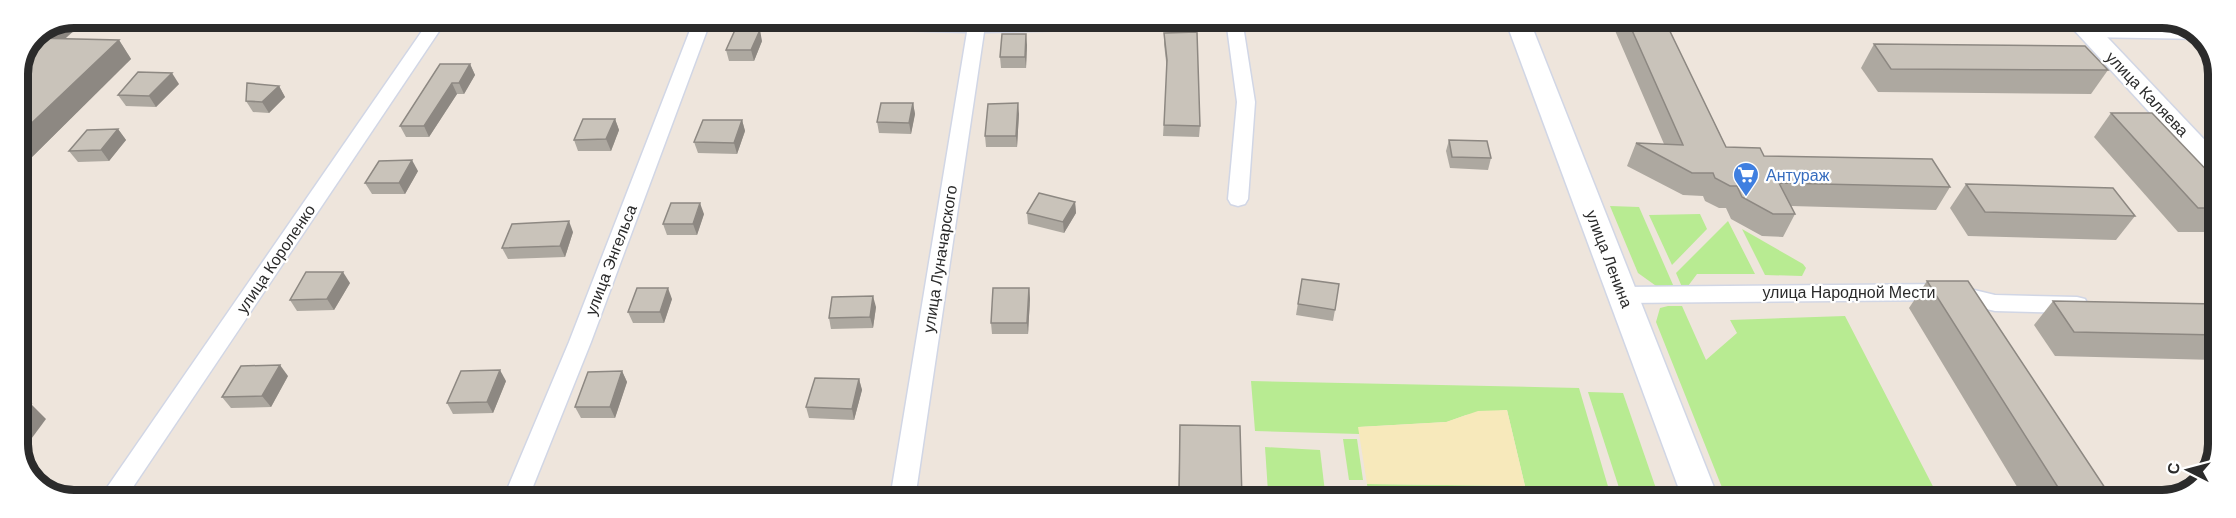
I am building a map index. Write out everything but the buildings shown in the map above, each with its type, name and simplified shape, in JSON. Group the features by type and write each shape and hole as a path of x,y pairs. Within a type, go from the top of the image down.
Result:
{"street":[{"name":"улица Короленко","path":"117,490 432,29"},
{"name":"улица Энгельса","path":"519,490 580,342 700,29"},
{"name":"улица Луначарского","path":"903,490 976,29"},
{"path":"1235,29 1246,102 1238,199"},
{"name":"улица Ленина","path":"1521,29 1697,490"},
{"name":"улица Каляева","path":"2085,29 2207,160"},
{"path":"2121,29 2182,34"},
{"name":"улица Народной Мести","path":"1623,295 1949,292 1995,303 2100,306"}],"green space":[{"path":"1610,206 1639,207 1677,294 1659,288 1638,273"},
{"path":"1700,214 1707,229 1672,265 1649,215"},
{"path":"1728,221 1755,274 1697,274 1688,286 1682,287 1676,273"},
{"path":"1742,229 1803,264 1806,268 1802,276 1765,275"},
{"path":"1682,306 1706,360 1737,333 1730,320 1845,316 1935,490 1723,490 1656,322 1660,308"},
{"path":"1251,381 1579,388 1609,490 1491,490 1490,486 1486,490 1368,490 1367,484 1525,486 1507,410 1466,415 1447,422 1359,427 1359,434 1255,431"},
{"path":"1588,392 1623,393 1657,490 1620,490"},
{"path":"1343,439 1357,439 1363,480 1349,480"},
{"path":"1265,447 1320,450 1325,490 1268,490"}],"sand":[{"path":"1507,410 1525,486 1367,484 1358,427 1446,422 1478,411"}],"place":[{"name":"Антураж","path":"1746,198"}]}
